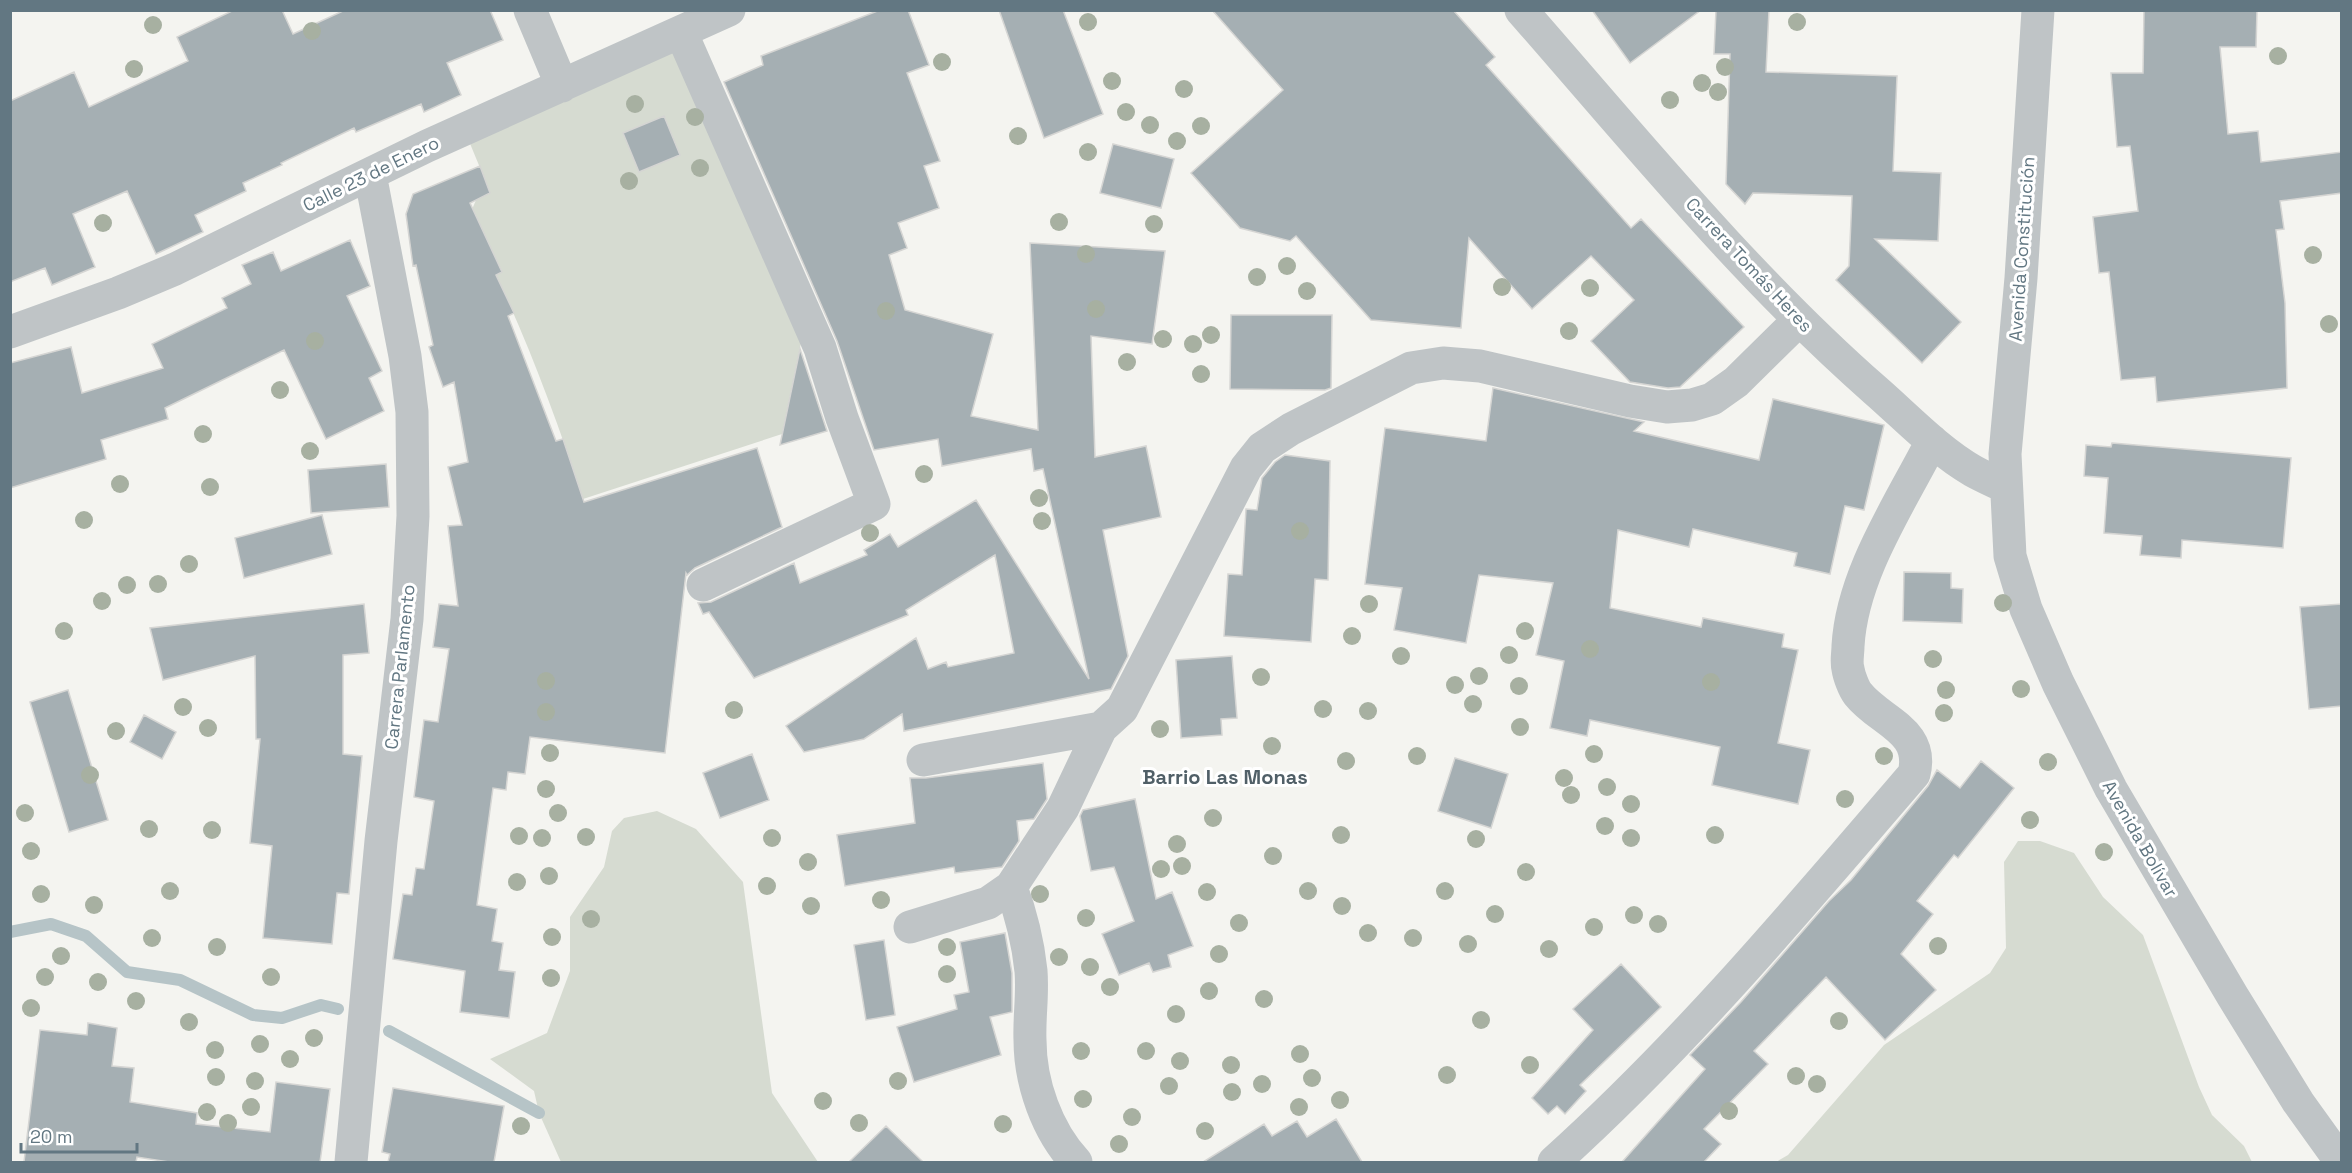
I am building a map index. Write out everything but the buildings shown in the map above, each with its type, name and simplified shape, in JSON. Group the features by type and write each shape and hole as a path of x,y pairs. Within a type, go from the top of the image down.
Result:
{"street":[{"path":"530,10 562,86"},
{"name":"Calle 23 de Enero","path":"10,332 118,293 175,269 370,174 729,10"},
{"name":"Carrera Tomás Heres","path":"1521,10 1718,233 1799,320 1932,441 1972,470 2006,487"},
{"name":"Avenida Constitución","path":"2006,487 2005,454 2021,278 2038,10"},
{"path":"681,32 820,348 842,418 874,504 703,585"},
{"name":"Carrera Parlamento","path":"351,1162 381,841 407,619 413,516 411,400 405,356 370,174"},
{"path":"910,927 988,903 1011,887 1063,808 1101,729 1122,709 1246,468 1262,448 1291,429 1411,368 1443,363 1480,366 1630,401 1667,407 1692,405 1712,399 1736,381 1799,320"},
{"path":"1554,1162 1592,1128 1681,1036 1796,912 1914,774 1917,760 1914,747 1904,734 1858,694 1847,668 1848,640 1853,608 1866,568 1932,441"},
{"name":"Avenida Bolívar","path":"2006,487 2010,556 2026,609 2090,750 2232,995 2298,1102 2341,1162"},
{"path":"923,760 1101,729"},
{"path":"1011,887 1023,918 1031,970 1030,1040 1034,1078 1062,1148 1076,1162"}],"shaded area":[{"path":"681,32 801,343 782,434 583,499 543,386 496,275 502,271 490,247 468,219 476,200 490,192 464,129"},
{"path":"657,811 696,829 743,882 772,1093 818,1162 561,1162 539,1113 534,1091 490,1059 547,1033 570,971 570,917 604,867 612,831 624,818"},
{"path":"2018,841 2040,841 2074,853 2103,897 2143,935 2199,1087 2212,1115 2244,1146 2252,1162 1776,1162 1788,1155 1884,1045 1990,973 2006,948 2004,862"}],"waterway":[{"path":"10,932 51,924 86,936 127,972 180,980 253,1015 282,1018 321,1005 338,1009"},
{"path":"389,1031 539,1113"}],"district":[{"name":"Barrio Las Monas","path":"1225,777"}]}
